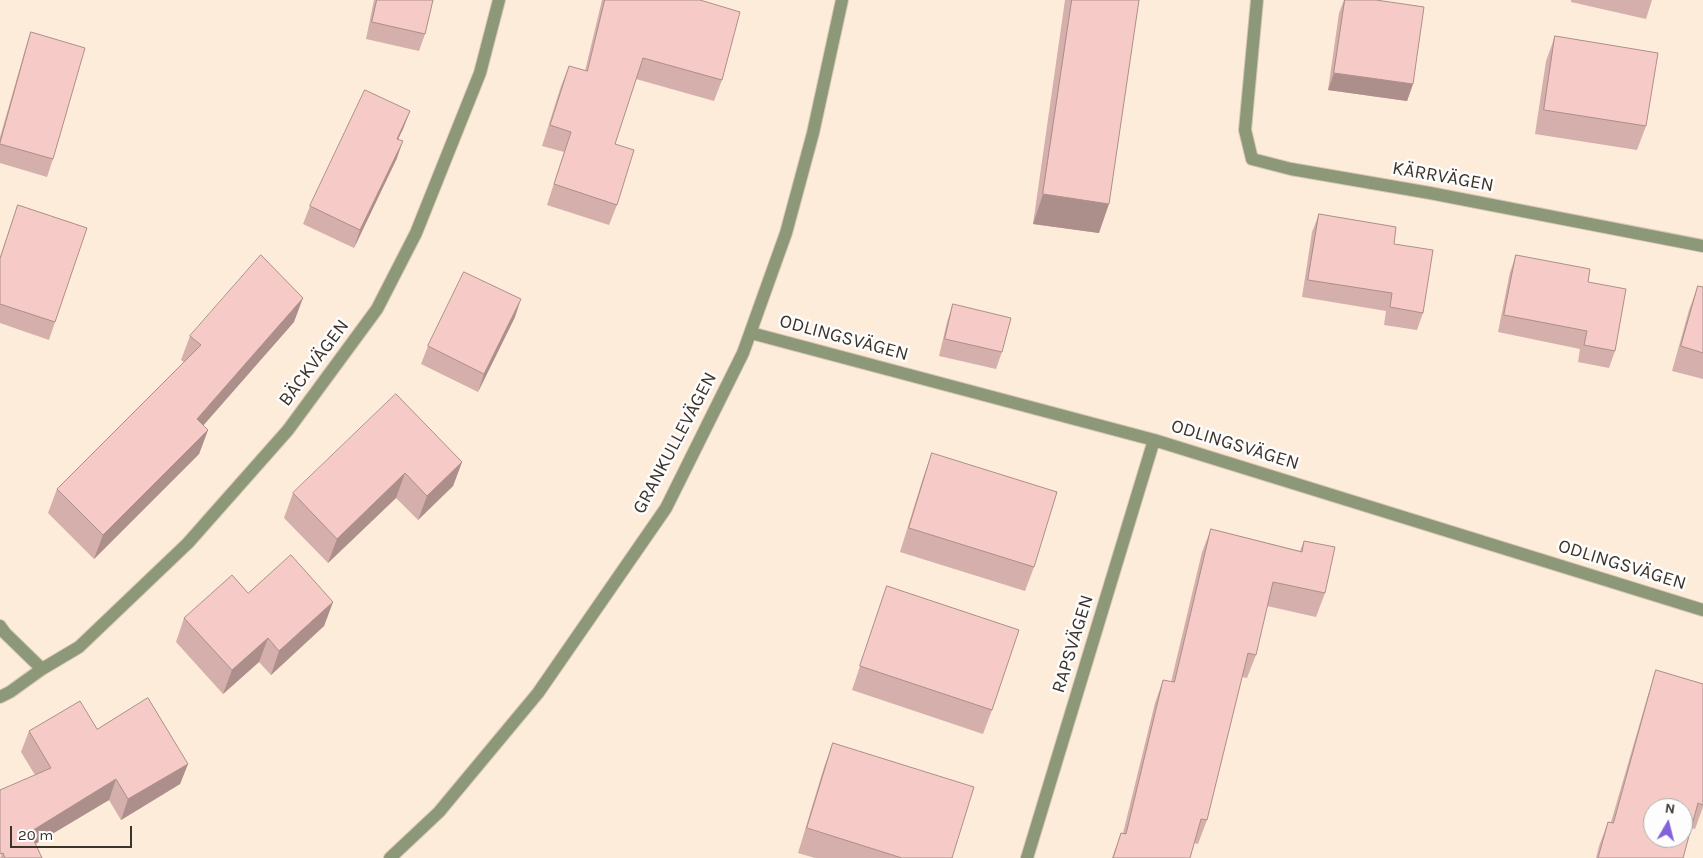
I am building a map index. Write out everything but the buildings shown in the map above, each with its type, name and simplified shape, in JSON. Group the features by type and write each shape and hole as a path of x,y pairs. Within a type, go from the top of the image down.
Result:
{"street":[{"name":"BÄCKVÄGEN","path":"0,697 79,646 188,543 288,430 377,310 416,233 480,73 499,0"},
{"name":"GRANKULLEVÄGEN","path":"390,858 439,812 538,693 666,508 743,353 789,224 813,133 842,0"},
{"name":"KÄRRVÄGEN","path":"1257,0 1245,130 1252,159 1291,170 1430,193 1703,246"},
{"name":"ODLINGSVÄGEN","path":"751,333 1154,440 1703,610"},
{"name":"RAPSVÄGEN","path":"1027,858 1154,440"},
{"path":"0,626 4,633 42,669"}]}
